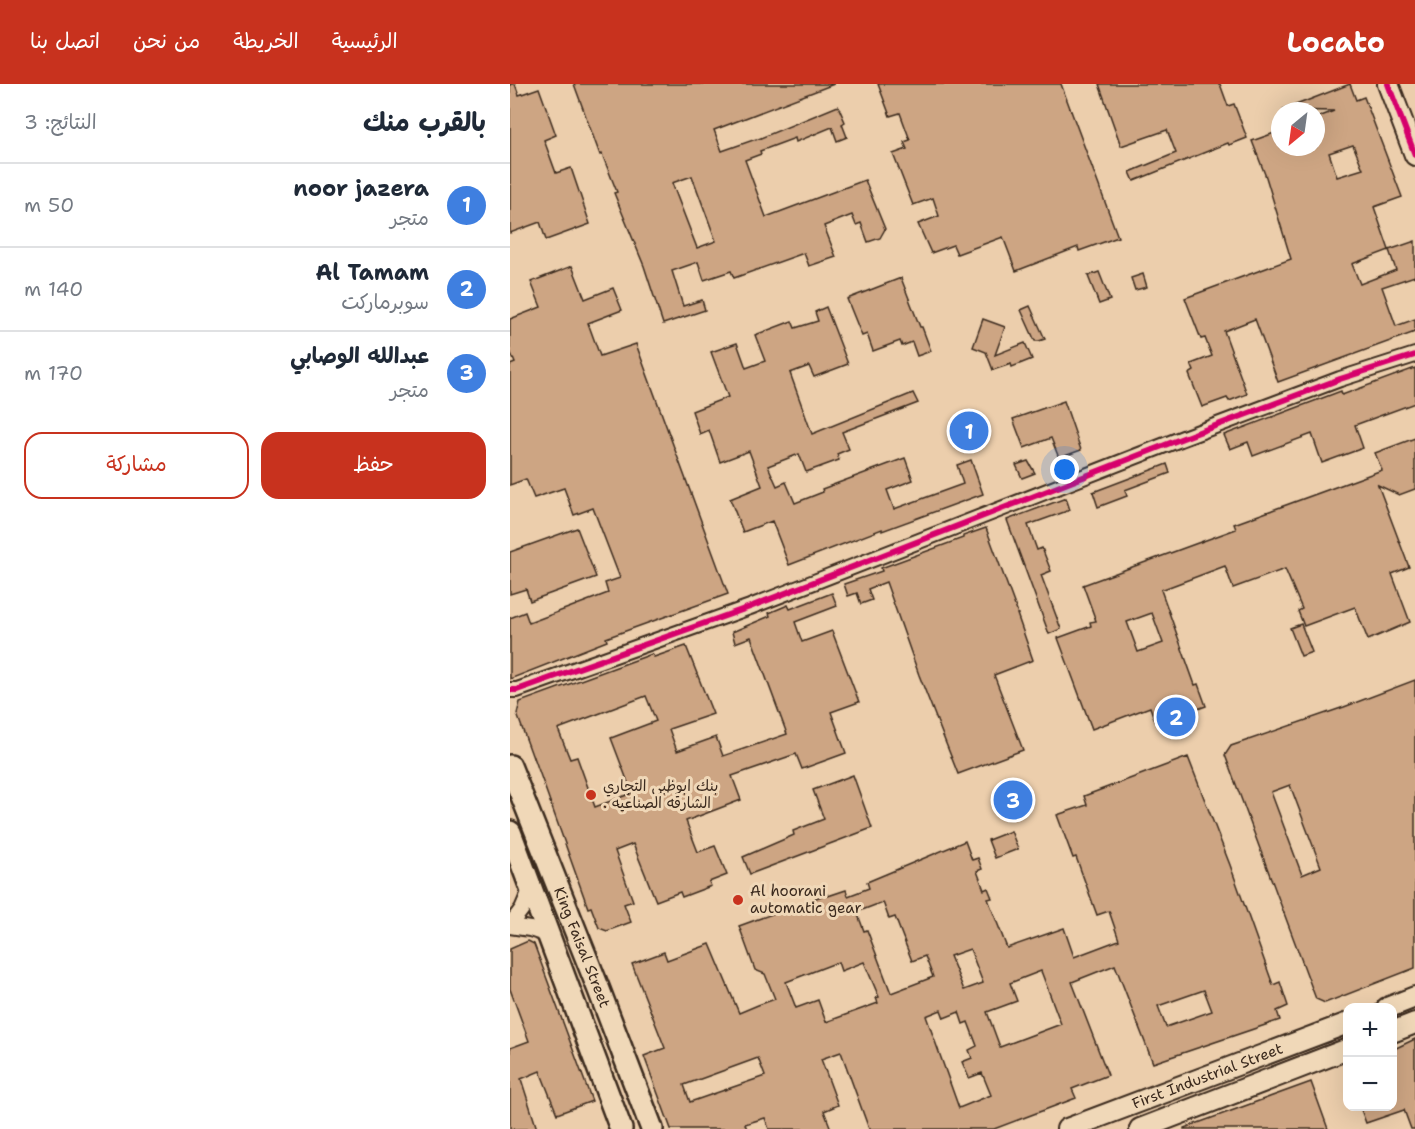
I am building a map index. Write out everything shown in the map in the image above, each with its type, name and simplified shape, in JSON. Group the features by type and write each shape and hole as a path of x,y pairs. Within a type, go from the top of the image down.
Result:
{"main road":[{"path":"1388,84 1415,155"},
{"name":"King Faisal Street","path":"510,766 652,1129"},
{"name":"King Faisal Street","path":"510,832 621,1129"},
{"path":"1397,1004 1415,997"},
{"path":"1397,1030 1415,1023"},
{"name":"First Industrial Street","path":"1067,1129 1343,1025"},
{"name":"First Industrial Street","path":"1140,1129 1343,1051"}],"street":[{"path":"512,693 750,607 1206,429 1340,379 1415,355"},
{"path":"531,888 522,909 510,926 548,935"}],"building":[{"path":"510,84 515,84 519,95 539,88 556,135 544,140 556,173 571,168 590,224 546,240 540,222 510,233"},
{"path":"574,84 834,84 714,130 722,151 756,140 838,106 845,122 842,124 847,137 837,141 832,127 796,142 795,138 760,151 761,154 745,160 766,217 865,180 885,229 880,238 868,242 861,223 856,225 852,215 824,226 836,257 809,266 804,253 734,278 731,271 704,280 698,262 672,271 683,306 702,300 705,310 663,324 644,266 614,193 617,192 602,154 600,155","holes":["692,176 716,241 697,248 672,183"]},
{"path":"878,84 1061,84 1118,237 1079,251 1078,247 1016,271 1003,237 957,254 953,245 931,253 918,224 939,216 933,198 913,205 893,154 907,149 904,142 910,140 900,113 890,116"},
{"path":"1099,84 1220,84 1228,106 1234,104 1247,138 1229,145 1228,143 1134,181 1130,172 1176,153 1167,130 1121,146"},
{"path":"1350,84 1356,100 1364,97 1402,197 1374,207 1389,250 1415,241 1415,276 1382,287 1396,326 1415,319 1415,332 1278,382 1255,319 1224,331 1247,394 1202,407 1189,374 1194,371 1191,364 1212,356 1205,338 1201,339 1185,298 1291,259 1266,177 1252,141 1271,134 1271,156 1325,156 1325,114 1334,111 1325,111 1325,102 1304,102","holes":["1353,145 1363,169 1337,177 1329,153","1389,250 1396,270 1360,284 1352,264"]},
{"path":"572,266 585,299 613,288 622,310 588,323 600,356 636,344 728,594 606,638 607,641 510,679 510,618 525,612 529,623 608,593 605,583 620,578 593,508 574,515 564,488 534,498 526,479 510,485 510,365 515,363 510,351 510,319 541,307 531,282"},
{"path":"1099,272 1110,300 1099,304 1088,276"},
{"path":"1143,274 1147,287 1135,290 1131,278"},
{"path":"901,278 931,351 917,356 912,342 902,346 900,341 873,351 867,334 862,336 847,299"},
{"path":"1030,306 1045,339 1035,341 1021,310"},
{"path":"826,307 848,364 814,377 809,366 790,373 812,434 913,393 918,403 842,432 849,449 837,454 839,460 806,472 799,454 768,466 777,486 786,482 795,503 823,492 822,489 905,458 913,480 887,490 894,509 963,484 957,465 971,460 983,494 882,531 882,529 789,565 772,521 743,532 730,499 762,486 749,451 720,462 709,430 700,434 692,411 728,397 711,352 737,343 746,368 765,361 755,335 792,321 795,328 818,321 815,312"},
{"path":"983,319 1005,327 995,355 1025,343 1032,359 1012,367 1011,364 993,370 986,352 973,347"},
{"path":"1415,368 1415,403 1355,425 1363,448 1322,463 1312,434 1253,456 1248,442 1230,449 1224,435 1341,391 1342,395"},
{"path":"1064,401 1081,450 1059,458 1051,438 1024,448 1013,419"},
{"path":"1415,438 1415,489 1399,495 1378,485 1409,567 1392,574 1410,622 1368,640 1355,607 1304,626 1298,611 1302,609 1285,569 1233,588 1225,566 1161,590 1195,685 1198,684 1206,706 1156,724 1150,707 1092,729 1058,638 1091,626 1090,622 1096,621 1083,585 1236,529 1234,524 1382,470 1375,453","holes":["1152,613 1163,643 1138,652 1127,622"]},
{"path":"1028,461 1035,473 1022,478 1016,465"},
{"path":"1167,464 1170,473 1125,490 1127,496 1098,507 1093,492"},
{"path":"1066,498 1070,510 1028,525 1037,550 1042,548 1051,571 1041,575 1061,629 1049,634 1007,520"},
{"path":"577,528 596,577 530,601 526,589 510,594 510,552"},
{"path":"986,528 1033,660 994,675 1023,750 958,774 886,582 868,589 872,600 861,604 857,593 848,596 844,584 882,571 881,568"},
{"path":"832,593 837,606 795,622 802,642 832,631 859,702 831,712 846,753 802,769 796,754 732,776 741,800 686,821 698,852 715,846 727,875 709,882 711,886 682,897 680,892 656,901 633,844 615,851 633,901 624,904 631,922 607,931 599,928 591,907 588,908 517,714 520,702 652,654 654,657 686,646 713,714 669,729 677,751 716,737 723,756 787,734 751,637 735,643 732,632 770,616 769,613 788,605 790,609","holes":["646,696 656,721 611,738 632,793 595,807 577,757 570,759 558,729"]},
{"path":"1301,624 1312,652 1301,656 1290,628"},
{"path":"1415,680 1415,968 1325,1003 1316,999 1225,755 1231,746","holes":["1290,785 1321,867 1302,875 1271,792"]},
{"path":"1188,757 1273,985 1280,982 1288,1006 1277,1011 1280,1020 1153,1063 1115,965 1072,982 1108,1075 1072,1089 1076,1098 994,1129 869,1129 841,1052 821,1059 838,1105 824,1111 831,1129 769,1129 765,1118 745,1124 747,1129 671,1129 644,1056 665,1048 632,964 664,952 667,960 710,944 739,1013 775,999 765,974 755,970 739,926 827,894 828,896 846,890 848,896 869,888 867,882 965,841 972,860 978,858 982,869 977,871 984,890 988,888 992,898 988,899 1007,948 1064,928 1074,957 1119,940 1109,911 1097,915 1076,857 1073,858 1057,815 1087,805 1084,796","holes":["883,902 889,919 895,917 912,961 925,956 933,977 891,993 867,930 864,931 857,912","970,949 983,983 964,990 950,956","838,962 841,971 864,962 879,997 876,998 878,1003 826,1022 818,1000 796,1008 786,982","1041,971 1061,1024 1000,1047 987,1012 1017,1001 1010,983","1204,990 1212,1011 1166,1027 1158,1006","941,1010 944,1018 959,1012 963,1024 968,1022 977,1046 969,1050 972,1058 962,1062 969,1078 982,1073 991,1095 959,1108 926,1016","758,1058 765,1076 690,1102 684,1085"]},
{"path":"853,775 872,828 750,874 743,857 794,835 793,831 824,819 813,790"},
{"path":"1011,831 1018,849 995,858 988,840"},
{"path":"528,941 534,944 592,1101 557,1114 540,1071 521,1079 537,1129 510,1129 510,1048 529,1041 510,989 510,949"},
{"path":"1415,1039 1415,1129 1411,1129 1404,1110 1366,1123 1362,1111 1397,1111 1397,1048"},
{"path":"1311,1082 1328,1129 1184,1129 1184,1128"}],"cycle path":[{"path":"1388,84 1415,155"},
{"path":"510,690 517,690 750,607 1183,438 1340,379 1415,355"}],"place":[{"name":"noor jazera","path":"969,431"},
{"name":"Al Tamam","path":"1176,717"},
{"name":"بنك ابوظبي التجاري . الشارقه الصناعيه","path":"591,795"},
{"name":"عبدالله الوصابي","path":"1013,800"},
{"name":"Al hoorani automatic gear","path":"738,900"}]}
